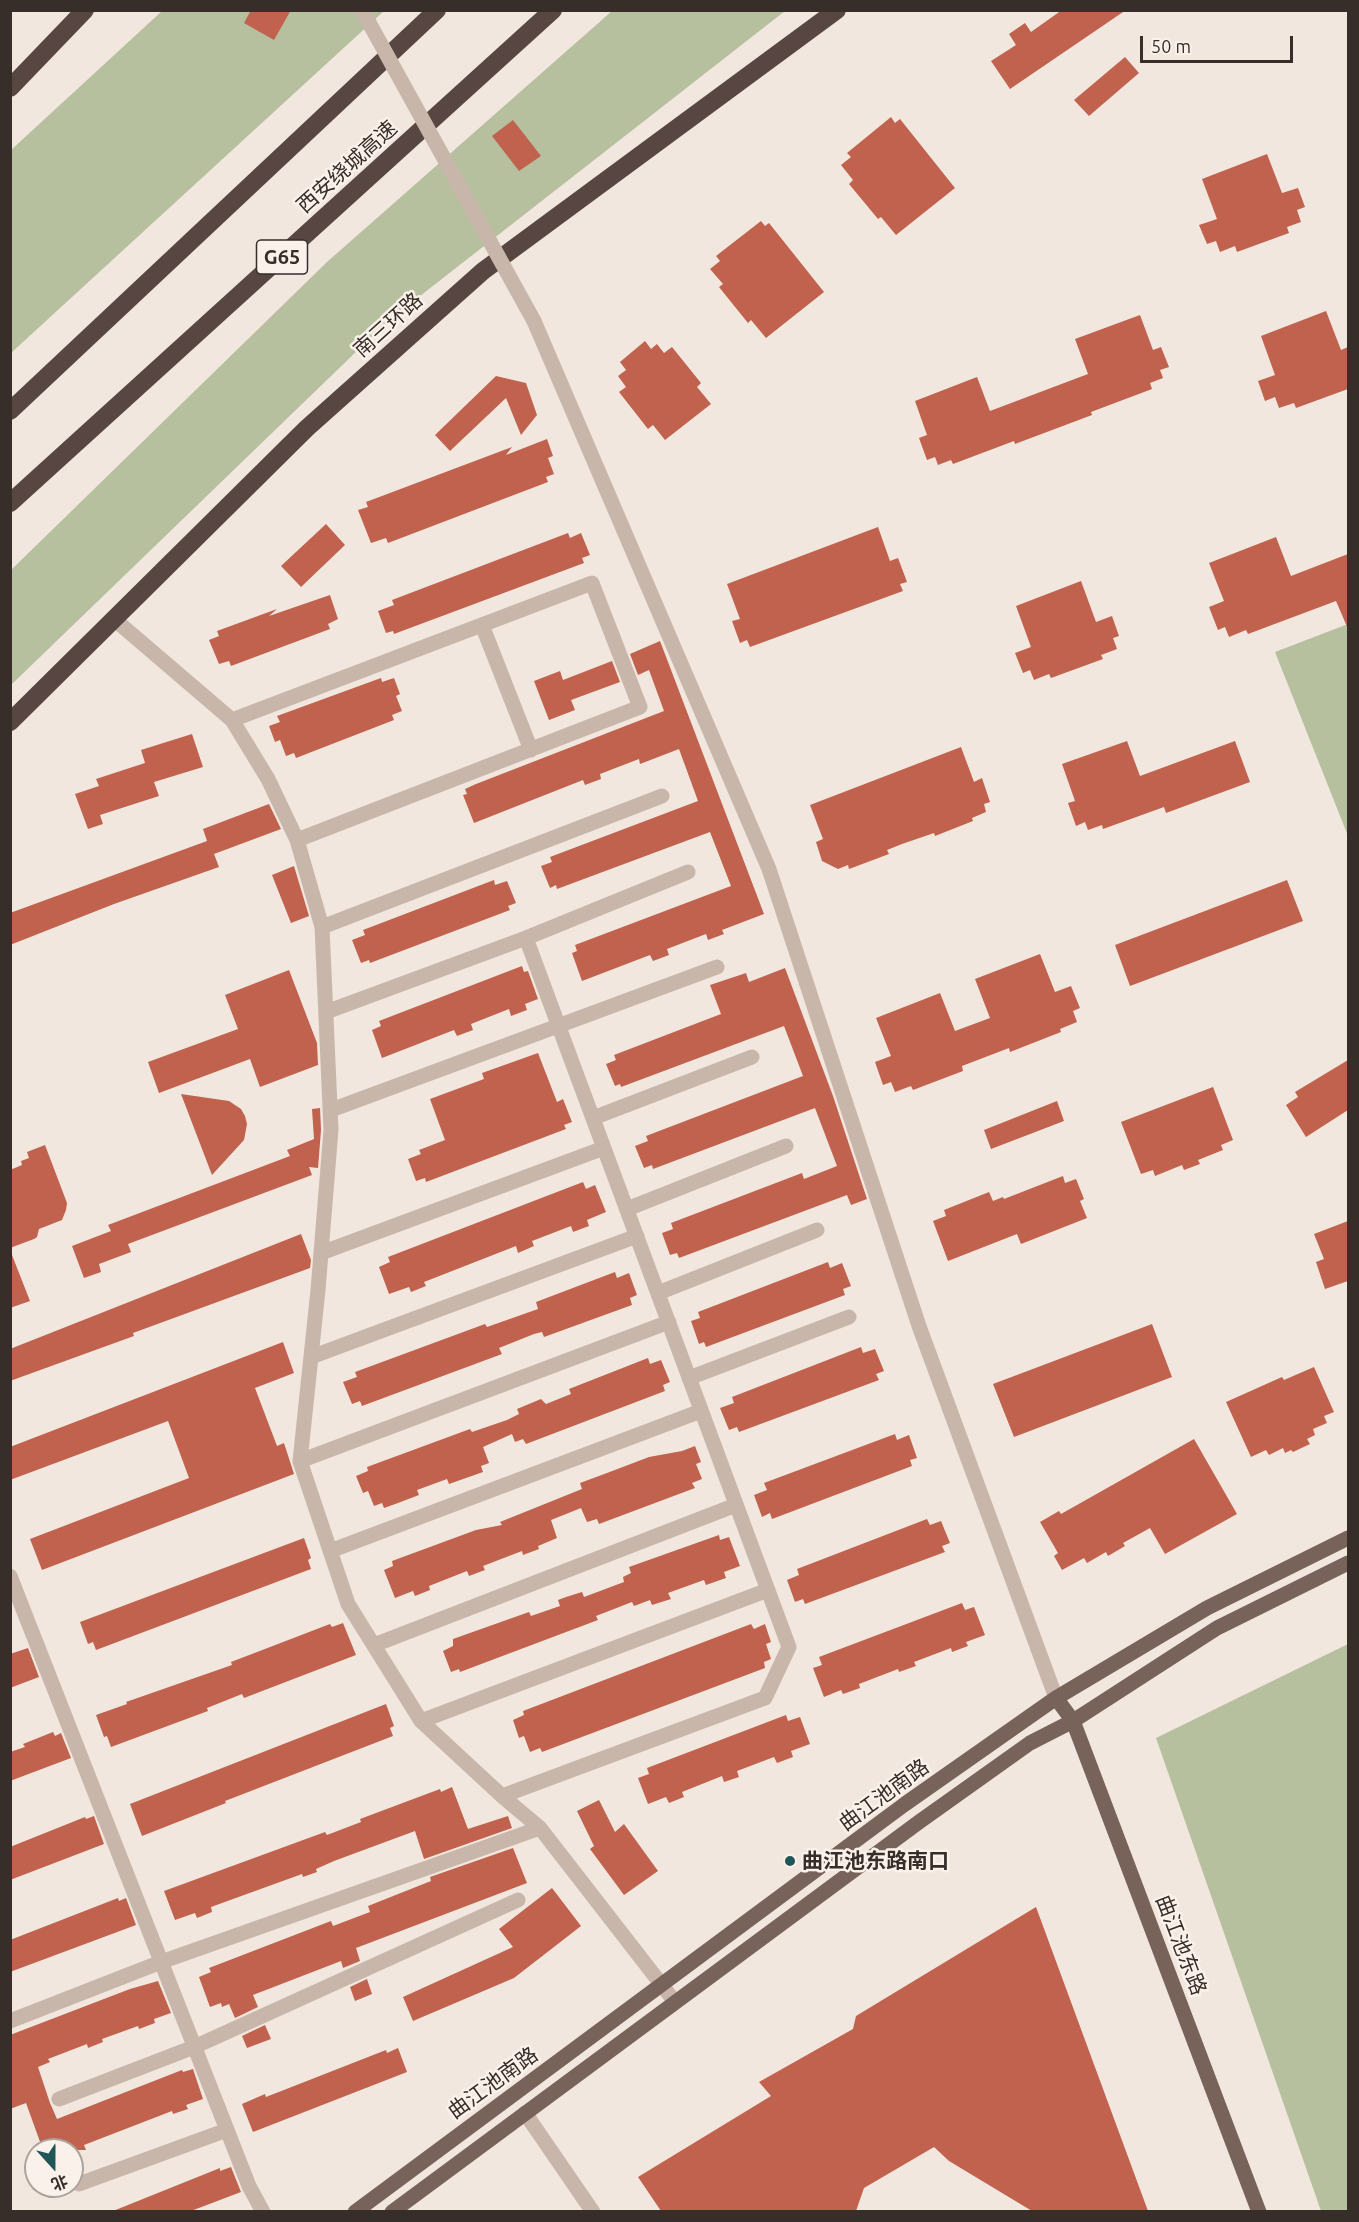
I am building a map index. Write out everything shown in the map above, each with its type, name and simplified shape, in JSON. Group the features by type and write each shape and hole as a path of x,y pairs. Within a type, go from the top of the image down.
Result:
{"highway":[{"path":"10,88 85,10"},
{"path":"10,411 436,10"},
{"name":"西安绕城高速","path":"10,503 553,10"},
{"name":"南三环路","path":"10,722 307,428 483,271 837,10"}],"main road":[{"name":"曲江池南路","path":"355,2211 905,1804 1056,1698 1207,1608 1348,1538"},
{"name":"曲江池南路","path":"392,2211 919,1822 1030,1743 1073,1721 1217,1628 1348,1563"},
{"name":"曲江池东路","path":"1056,1698 1073,1721 1260,2211"}],"street":[{"path":"362,10 534,321 769,869 920,1326 1056,1698"},
{"path":"232,720 592,583 640,707 297,840"},
{"path":"114,619 232,720 268,779 297,840 322,927 332,1130 300,1461 348,1604 421,1721 540,1828 675,2002"},
{"path":"482,625 531,750"},
{"path":"322,927 662,796"},
{"path":"326,1012 526,939 688,872"},
{"path":"502,1796 765,1698 789,1647 526,939"},
{"path":"331,1110 717,967"},
{"path":"593,1119 752,1057"},
{"path":"627,1209 786,1146"},
{"path":"321,1253 604,1148"},
{"path":"658,1293 817,1230"},
{"path":"311,1357 637,1236"},
{"path":"689,1378 849,1317"},
{"path":"300,1461 669,1322"},
{"path":"330,1551 701,1411"},
{"path":"374,1645 736,1505"},
{"path":"10,1576 226,2130 249,2186 263,2211"},
{"path":"421,1721 768,1590"},
{"path":"10,2021 161,1962 540,1828"},
{"path":"59,2099 194,2047 518,1900"},
{"path":"525,2113 593,2211"},
{"path":"84,2182 226,2130"}],"green space":[{"path":"162,11 384,11 11,353 11,150"},
{"path":"612,11 785,11 388,321 11,685 11,570 327,262"},
{"path":"1348,624 1348,836 1275,652"},
{"path":"1348,1644 1348,2211 1321,2211 1156,1738"}],"building":[{"path":"251,10 291,10 274,40 244,23"},
{"path":"1062,10 1126,10 1010,89 991,61 1016,45 1009,34 1025,23 1031,32"},
{"path":"1125,57 1139,73 1089,116 1074,100"},
{"path":"891,117 895,123 900,119 955,188 896,235 881,217 878,219 849,184 853,180 841,165 851,157 847,153"},
{"path":"513,120 541,156 519,171 492,136"},
{"path":"1267,154 1282,193 1298,188 1305,207 1297,210 1301,222 1287,227 1289,233 1237,252 1235,246 1220,252 1216,241 1207,244 1199,225 1217,219 1202,179"},
{"path":"761,221 765,226 769,223 824,292 766,338 751,320 748,323 719,287 723,284 710,269 720,261 716,256"},
{"path":"1326,311 1341,350 1348,347 1348,389 1296,408 1294,403 1279,408 1275,397 1265,401 1258,381 1275,375 1261,336"},
{"path":"1140,315 1153,350 1161,347 1169,367 1160,370 1163,378 1150,383 1152,389 1091,412 1092,415 953,464 951,460 938,465 935,457 927,460 919,438 927,435 915,401 977,377 990,411 1088,374 1075,339"},
{"path":"645,341 651,349 657,344 664,353 672,347 701,383 697,387 711,404 665,440 653,425 648,429 619,392 626,387 618,376 626,370 620,362"},
{"path":"496,376 526,383 537,415 521,435 506,398 450,451 435,435"},
{"path":"547,439 553,456 548,458 554,474 546,477 548,482 388,543 386,538 371,543 358,510 368,507 366,502 512,447 506,455"},
{"path":"326,524 345,545 301,587 281,566"},
{"path":"878,527 890,561 898,558 907,582 900,584 903,591 750,647 747,640 740,643 732,621 740,619 727,584"},
{"path":"568,533 570,538 581,533 590,555 582,558 584,563 394,634 393,631 386,633 378,611 394,605 392,600"},
{"path":"1276,537 1291,576 1348,554 1348,629 1336,601 1248,634 1246,630 1229,637 1225,627 1218,630 1209,607 1224,601 1209,563"},
{"path":"1081,581 1096,622 1112,616 1119,636 1113,638 1117,649 1101,655 1103,659 1051,678 1049,674 1034,680 1030,670 1023,673 1015,653 1031,647 1016,606"},
{"path":"330,595 338,619 328,624 330,629 231,666 229,661 219,664 209,640 219,636 217,631 277,609 269,616"},
{"path":"660,641 764,914 722,930 724,934 708,940 706,934 667,949 669,955 653,961 650,955 582,981 572,953 577,951 575,945 731,886 710,832 557,889 556,885 550,888 541,866 552,862 550,857 698,801 679,749 640,764 639,759 600,774 601,779 585,785 583,780 474,823 463,795 467,794 465,789 476,784 664,711 649,670 638,675 630,654"},
{"path":"612,661 620,682 571,700 575,710 549,720 534,681 560,671 563,680"},
{"path":"381,678 382,682 394,678 400,694 396,696 402,711 392,715 394,720 296,758 294,753 286,756 280,740 275,742 269,726 280,722 277,716"},
{"path":"192,734 203,767 154,782 159,796 100,815 103,824 88,829 75,794 99,786 96,779 145,763 141,750"},
{"path":"1127,741 1140,776 1235,741 1250,782 1166,813 1164,807 1103,829 1102,825 1088,830 1085,822 1076,826 1068,803 1075,801 1062,764"},
{"path":"961,747 974,782 982,778 990,802 984,804 986,812 972,818 973,821 935,836 934,833 902,844 887,850 889,854 849,869 848,865 838,869 822,861 816,842 823,839 810,805"},
{"path":"269,804 281,829 214,854 219,867 114,904 10,945 10,913 207,841 203,829"},
{"path":"294,866 309,916 291,923 272,875"},
{"path":"494,880 495,885 507,881 516,903 508,906 510,910 370,963 369,960 361,963 352,940 365,935 363,930"},
{"path":"1287,880 1303,921 1130,986 1115,945"},
{"path":"1040,954 1055,992 1071,986 1080,1008 1073,1011 1077,1022 1060,1029 1061,1032 1010,1052 1009,1048 962,1066 963,1071 913,1090 911,1086 895,1092 891,1082 883,1085 875,1062 891,1056 876,1018 940,993 955,1031 990,1018 975,979"},
{"path":"522,966 524,972 528,971 538,999 525,1004 527,1010 511,1016 509,1009 471,1024 473,1030 457,1036 454,1030 382,1058 372,1030 381,1026 379,1021"},
{"path":"785,968 833,1096 867,1199 851,1205 847,1195 679,1258 677,1253 670,1255 662,1233 673,1229 671,1223 802,1173 804,1179 837,1166 815,1108 653,1169 652,1165 644,1168 635,1146 648,1141 646,1136 803,1076 784,1026 621,1087 620,1084 615,1086 606,1064 616,1060 614,1055 721,1014 710,985 746,973 749,982"},
{"path":"289,970 317,1043 318,1065 260,1087 250,1059 159,1093 148,1062 238,1029 225,995"},
{"path":"538,1053 557,1102 563,1099 572,1122 564,1125 566,1129 426,1182 425,1178 416,1181 408,1159 421,1154 419,1150 445,1140 430,1099 484,1079 482,1073"},
{"path":"1348,1060 1348,1110 1306,1137 1286,1105 1298,1097 1295,1092"},
{"path":"1213,1087 1233,1140 1221,1145 1223,1150 1198,1160 1200,1164 1184,1170 1182,1165 1155,1176 1153,1170 1141,1174 1121,1122"},
{"path":"181,1094 229,1101 241,1109 245,1116 247,1124 244,1140 212,1175"},
{"path":"1057,1101 1064,1121 991,1149 984,1130"},
{"path":"320,1108 318,1168 309,1167 312,1175 128,1244 131,1252 99,1264 101,1272 84,1278 72,1246 111,1231 108,1225 290,1156 287,1150 314,1139 312,1109"},
{"path":"45,1145 67,1203 66,1210 62,1220 39,1229 37,1237 10,1248 10,1170 22,1165 21,1161 29,1158 27,1152"},
{"path":"1063,1176 1065,1183 1076,1179 1084,1199 1080,1201 1087,1218 1021,1244 1017,1234 948,1261 933,1221 946,1216 944,1210 989,1192 993,1201 1003,1197 1004,1199"},
{"path":"583,1182 586,1189 595,1185 606,1212 587,1220 589,1226 573,1232 571,1226 532,1241 534,1246 518,1253 516,1246 424,1282 426,1286 411,1292 409,1287 389,1294 379,1267 390,1262 388,1257"},
{"path":"1348,1221 1348,1281 1325,1289 1316,1262 1324,1259 1314,1234"},
{"path":"301,1234 311,1260 310,1268 10,1381 10,1349"},
{"path":"10,1255 12,1255 30,1301 10,1308"},
{"path":"828,1262 830,1268 842,1263 851,1286 843,1289 845,1295 706,1347 704,1342 699,1344 691,1321 700,1318 698,1312"},
{"path":"615,1272 617,1278 629,1273 637,1295 630,1298 632,1305 544,1337 542,1332 534,1334 499,1348 502,1354 362,1406 360,1401 352,1404 343,1382 357,1377 355,1372 485,1324 487,1327 538,1309 536,1302"},
{"path":"1152,1324 1172,1377 1014,1437 993,1384"},
{"path":"283,1342 294,1373 255,1388 277,1446 284,1443 294,1474 42,1570 30,1539 189,1478 168,1421 10,1480 10,1447"},
{"path":"861,1347 863,1353 875,1349 884,1371 876,1374 879,1380 739,1432 737,1427 729,1430 720,1408 734,1403 732,1397"},
{"path":"648,1358 650,1364 661,1360 670,1382 663,1385 665,1391 526,1444 523,1439 515,1442 512,1434 483,1447 489,1463 481,1466 483,1472 449,1484 447,1479 417,1490 419,1495 384,1508 382,1503 374,1506 368,1491 363,1493 356,1476 368,1471 367,1467 470,1429 472,1432 507,1420 519,1414 517,1409 541,1399 546,1404 571,1394 569,1389"},
{"path":"1314,1367 1334,1412 1324,1416 1327,1423 1313,1429 1315,1435 1307,1439 1310,1444 1293,1452 1291,1450 1285,1453 1283,1448 1269,1455 1266,1450 1251,1457 1226,1402 1282,1377 1284,1380"},
{"path":"895,1434 897,1440 909,1435 917,1458 910,1460 912,1466 772,1519 770,1513 762,1517 754,1495 767,1490 764,1483"},
{"path":"1194,1439 1237,1514 1165,1554 1150,1528 1123,1543 1125,1546 1108,1556 1106,1552 1087,1563 1084,1558 1062,1570 1054,1556 1058,1553 1040,1522 1059,1511 1061,1514"},
{"path":"695,1446 701,1462 696,1464 702,1479 692,1483 695,1488 599,1524 597,1519 587,1522 581,1508 551,1520 557,1538 538,1546 539,1549 523,1555 522,1551 483,1566 485,1570 469,1576 467,1571 429,1586 430,1590 415,1596 413,1591 395,1598 384,1570 393,1566 392,1561 476,1530 502,1525 500,1522 582,1489 580,1483 649,1457 682,1451"},
{"path":"927,1519 930,1525 941,1521 950,1543 942,1546 945,1552 805,1604 803,1599 795,1602 787,1580 799,1575 797,1569"},
{"path":"719,1535 720,1540 729,1537 740,1566 724,1572 726,1578 706,1585 704,1580 668,1593 671,1599 652,1605 650,1600 634,1606 632,1602 596,1616 598,1620 460,1672 459,1669 451,1672 443,1651 453,1646 453,1639 529,1612 531,1616 560,1606 558,1600 566,1597 582,1592 584,1597 624,1582 623,1577 631,1573 629,1567"},
{"path":"304,1538 311,1558 308,1560 311,1569 96,1650 93,1642 88,1644 80,1622"},
{"path":"962,1603 965,1610 974,1607 985,1635 966,1642 968,1646 952,1652 951,1648 914,1662 916,1666 899,1672 898,1669 859,1684 860,1688 843,1694 841,1690 824,1697 813,1668 822,1665 819,1657"},
{"path":"343,1623 356,1655 244,1698 242,1694 207,1708 208,1711 111,1747 107,1736 104,1737 96,1715 127,1704 126,1702 232,1665 231,1662 330,1624 332,1627"},
{"path":"751,1624 754,1629 765,1624 771,1642 766,1644 771,1659 764,1662 765,1668 542,1752 540,1748 530,1752 524,1736 519,1738 513,1720 524,1715 523,1711"},
{"path":"28,1648 39,1677 10,1688 10,1654"},
{"path":"386,1704 394,1726 390,1728 393,1736 142,1836 130,1804"},
{"path":"786,1715 788,1721 800,1717 810,1744 791,1751 793,1757 777,1763 774,1757 737,1771 739,1777 724,1782 722,1776 682,1792 684,1797 669,1803 666,1797 648,1804 638,1778 649,1774 647,1768"},
{"path":"53,1732 55,1736 61,1733 71,1758 10,1781 10,1752"},
{"path":"452,1787 468,1829 508,1816 512,1828 424,1859 415,1831 334,1861 316,1869 317,1872 303,1877 302,1874 211,1907 212,1912 197,1918 195,1913 175,1920 164,1891 325,1832 327,1835 361,1822 360,1819 440,1789 441,1792"},
{"path":"599,1800 615,1832 624,1824 658,1871 624,1895 590,1849 594,1846 577,1811"},
{"path":"94,1816 104,1844 10,1880 10,1847 85,1817 86,1819"},
{"path":"513,1848 527,1883 356,1948 360,1961 343,1968 341,1961 253,1995 258,2007 235,2018 229,2004 222,2007 221,2003 210,2007 199,1977 211,1972 209,1968 331,1921 333,1926 370,1912 368,1906 431,1881 430,1877"},
{"path":"552,1888 581,1926 514,1978 413,2021 403,1997 513,1947 499,1929"},
{"path":"118,1898 119,1901 126,1898 136,1925 10,1972 10,1940"},
{"path":"1036,1907 1148,2211 1032,2211 949,2161 934,2147 864,2188 856,2211 661,2211 638,2177 771,2096 759,2082 853,2029 856,2016"},
{"path":"367,1979 372,1994 355,2001 350,1987"},
{"path":"158,1981 171,2013 154,2019 155,2023 139,2029 138,2026 102,2039 103,2042 88,2048 87,2044 48,2059 50,2062 38,2067 57,2119 182,2070 183,2072 193,2069 203,2099 186,2105 188,2109 173,2114 172,2111 84,2145 84,2138 39,2138 26,2103 10,2109 10,2035 130,1989"},
{"path":"265,2025 271,2039 247,2048 242,2036"},
{"path":"398,2048 407,2072 253,2132 242,2104 265,2094 266,2097 386,2050 387,2053"},
{"path":"231,2167 241,2192 191,2211 113,2211 220,2168 220,2171"}],"place":[{"name":"曲江池东路南口","path":"790,1861"}]}
